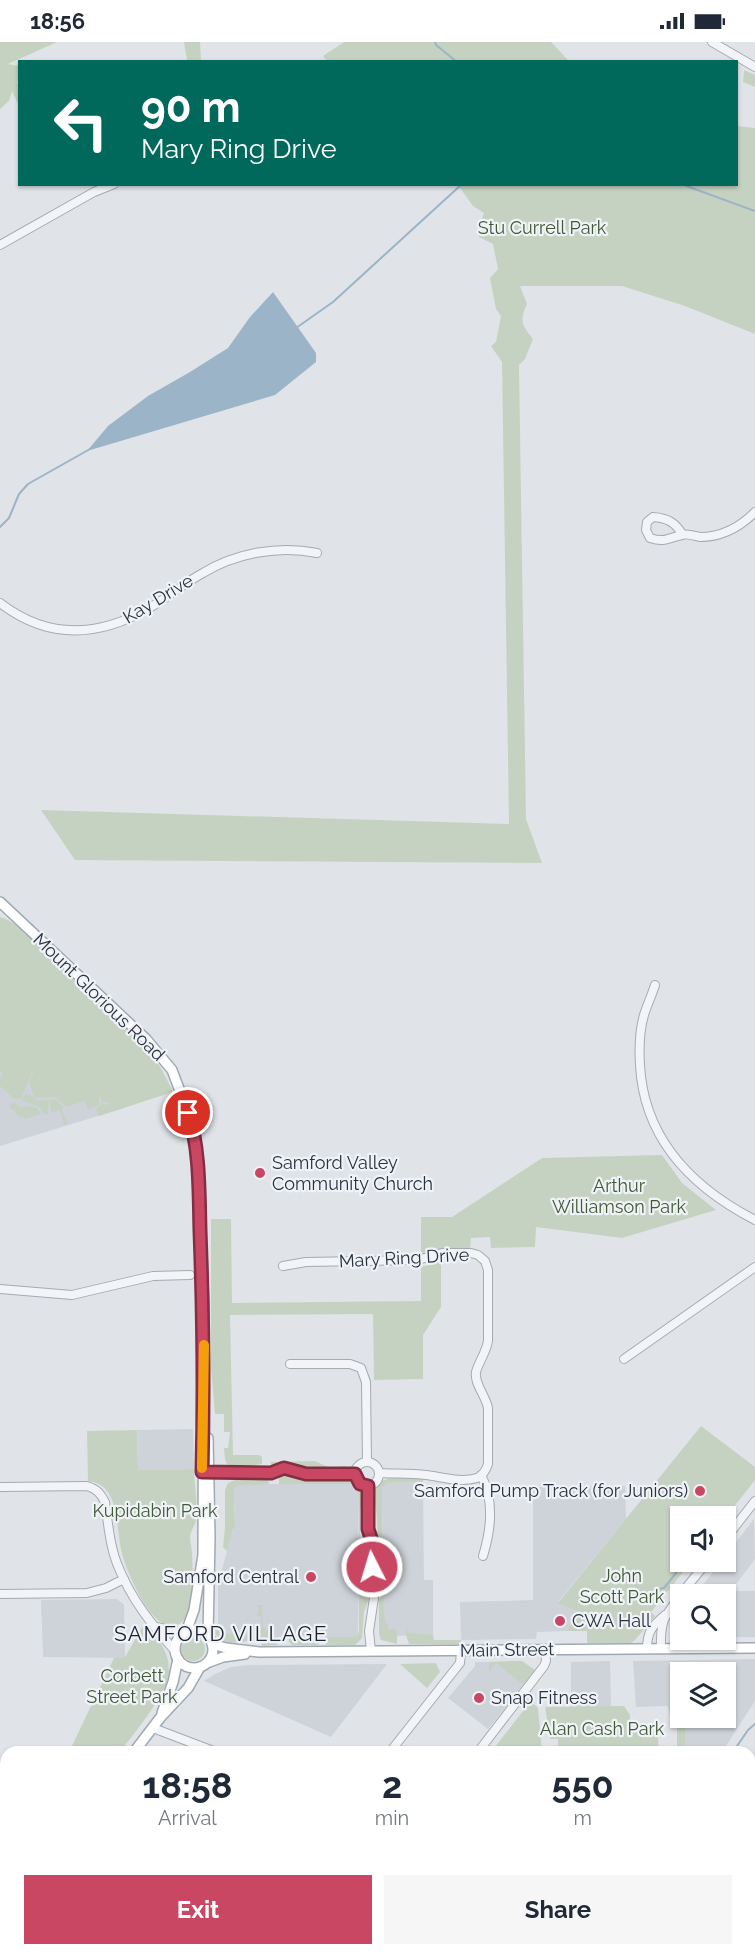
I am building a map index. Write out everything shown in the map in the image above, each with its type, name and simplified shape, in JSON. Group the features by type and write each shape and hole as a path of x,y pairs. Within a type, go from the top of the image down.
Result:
{"main road":[{"name":"Mount Glorious Road","path":"0,902 146,1039 172,1070 192,1123 199,1182 204,1308 210,1640"},
{"name":"Mount Glorious Road","path":"185,1632 195,1607 203,1555 206,1472"},
{"path":"195,1607 209,1599"},
{"path":"139,1746 160,1718 188,1689 212,1654 210,1640 198,1630 185,1632 177,1641 173,1682 160,1718"},
{"name":"Main Street","path":"210,1640 226,1648 259,1652"},
{"name":"Main Street","path":"203,1665 223,1657 259,1652 755,1648"},
{"path":"176,1655 187,1667 203,1665"}],"street":[{"path":"712,42 755,67"},
{"path":"0,245 94,192 109,186"},
{"path":"682,534 678,526 663,518 653,517 647,522 646,530 650,538 658,541 668,540 682,534 701,537 720,535 736,528 755,512"},
{"name":"Kay Drive","path":"0,603 15,615 59,630 83,631 121,622 150,608 203,572 231,559 268,550 305,550 317,553"},
{"path":"655,985 644,1016 639,1044 646,1103 659,1134 691,1176 732,1209 755,1220"},
{"name":"Mary Ring Drive","path":"283,1266 306,1262 418,1260 442,1253 471,1253 485,1261 488,1270 488,1341 487,1351 476,1371 476,1379 488,1408 488,1464 482,1475"},
{"path":"624,1359 755,1266"},
{"path":"0,1290 72,1295 153,1276 190,1275"},
{"path":"290,1364 350,1364 362,1368 366,1382 367,1462"},
{"path":"367,1462 376,1467 379,1473 377,1480 368,1486 360,1484 355,1474 360,1464 367,1462"},
{"path":"206,1472 271,1473 284,1468 306,1474 355,1474"},
{"path":"379,1473 427,1475 446,1479 476,1478 482,1475 490,1498 489,1534 483,1556"},
{"path":"0,1487 87,1486 101,1494 105,1502 117,1565 144,1615 156,1627 176,1655"},
{"path":"368,1486 368,1529 375,1550 372,1567 374,1598 369,1631 371,1651"},
{"path":"736,1526 754,1505"},
{"path":"690,1584 699,1572"},
{"path":"0,1594 87,1593 106,1588 124,1579"},
{"path":"661,1649 660,1629 670,1610"},
{"path":"647,1649 648,1632 666,1615"},
{"path":"156,1627 185,1632"},
{"path":"483,1746 544,1666 546,1650"},
{"path":"395,1746 460,1663 461,1651"},
{"path":"153,1728 200,1746"}],"shaded area":[{"path":"0,1066 13,1067 116,1095 124,1108 0,1146"},
{"path":"193,1429 194,1469 138,1470 137,1430"},
{"path":"423,1482 424,1580 433,1580 433,1635 390,1636 383,1629 382,1488 388,1483"},
{"path":"351,1484 356,1487 358,1490 358,1635 352,1637 259,1637 260,1641 247,1641 247,1638 230,1637 218,1630 218,1584 233,1529 234,1491 236,1485"},
{"path":"625,1486 626,1519 558,1602 581,1613 566,1631 537,1632 536,1639 461,1640 460,1602 533,1600 533,1487"},
{"path":"754,1519 755,1559 736,1584 704,1584 713,1572 736,1572 736,1542"},
{"path":"736,1591 755,1591 755,1637 736,1637"},
{"path":"117,1599 124,1605 125,1658 43,1657 41,1600"},
{"path":"755,1659 755,1701 726,1746 685,1746 685,1729 681,1728 736,1728 736,1662 670,1662 670,1716 668,1706 636,1707 633,1661"},
{"path":"610,1661 611,1707 571,1707 571,1662"},
{"path":"475,1662 496,1662 523,1685 488,1729 448,1698 475,1666"},
{"path":"387,1664 331,1737 204,1681 231,1667 248,1665"}],"green space":[{"path":"0,42 57,42 8,64 18,66 18,104 12,91 9,101 0,109"},
{"path":"184,42 200,42 201,60 187,60"},
{"path":"344,42 551,42 568,60 326,60 323,56"},
{"path":"744,70 755,75 755,87 743,82"},
{"name":"Stu Currell Park","path":"738,126 755,128 755,334 685,306 622,286 520,286 527,304 522,319 533,339 525,359 519,365 526,819 542,863 75,860 41,810 509,824 502,362 491,346 496,342 501,316 496,309 490,278 498,269 493,244 479,237 478,230 484,213 473,206 459,186 738,186"},
{"path":"0,917 13,923 53,954 121,1018 148,1048 173,1092 99,1116 96,1109 102,1103 106,1105 111,1103 103,1102 99,1095 99,1105 88,1110 85,1101 66,1107 56,1097 34,1098 29,1081 32,1072 21,1099 14,1099 0,1086 0,1078 3,1074 0,1071"},
{"path":"27,1092 37,1101 49,1100 48,1114 45,1115 39,1107 22,1100"},
{"path":"55,1099 64,1108 62,1109 67,1124 64,1125 60,1110 51,1112 50,1101"},
{"path":"13,1102 21,1107 35,1107 41,1114 25,1119 20,1117 9,1107"},
{"name":"Arthur Williamson Park","path":"662,1155 682,1183 716,1210 622,1238 536,1227 535,1247 491,1248 490,1237 471,1238 470,1249 434,1251 421,1256 421,1217 452,1217 542,1158"},
{"path":"211,1219 231,1219 232,1303 421,1301 421,1267 441,1262 441,1307 423,1335 423,1379 374,1380 373,1314 230,1315 233,1455 259,1455 262,1457 262,1464 235,1467 227,1464 224,1448 228,1448 230,1432 224,1432 224,1414 215,1414 211,1367"},
{"name":"John Scott Park","path":"701,1426 755,1467 755,1480 735,1506 670,1506 670,1572 683,1572 673,1584 670,1584 670,1588 651,1612 655,1616 651,1621 647,1618 643,1622 647,1626 634,1641 630,1643 587,1643 587,1631 566,1631 581,1613 558,1603"},
{"name":"Kupidabin Park","path":"137,1430 138,1470 194,1469 197,1512 190,1536 192,1592 188,1612 184,1619 179,1624 170,1626 160,1622 152,1613 130,1577 121,1549 116,1513 111,1497 103,1487 88,1481 87,1431"},
{"path":"315,1461 330,1468 346,1466 347,1470 306,1471 288,1464 273,1467 270,1462"},
{"path":"281,1473 305,1480 341,1480 342,1478 352,1481 361,1490 364,1505 360,1509 360,1558 358,1490 351,1484 279,1484"},
{"path":"423,1477 423,1482 388,1483 382,1488 382,1552 389,1553 382,1555 372,1492 376,1486 387,1479"},
{"path":"235,1480 268,1480 269,1484 236,1486 234,1491 235,1528 227,1551 223,1547 225,1490 228,1483"},
{"path":"381,1563 389,1564 383,1566 384,1616 389,1630 394,1628 397,1631 397,1644 381,1640 379,1634 379,1598 381,1598 379,1566"},
{"path":"359,1567 367,1570 370,1580 370,1596 364,1612 362,1638 355,1645 326,1645 325,1637 358,1635"},
{"path":"256,1605 262,1605 263,1628 274,1630 274,1637 278,1637 277,1645 262,1646 257,1630 261,1630 261,1616 256,1616 259,1609"},
{"path":"218,1625 223,1633 240,1634 247,1637 247,1641 227,1642 218,1638 213,1629"},
{"name":"Corbett Street Park","path":"143,1626 154,1635 168,1659 169,1673 163,1692 125,1746 72,1746 114,1658 125,1657"},
{"path":"408,1627 409,1633 433,1635 434,1640 461,1640 461,1644 409,1644 406,1635"},
{"path":"193,1637 201,1641 205,1649 201,1657 193,1661 185,1657 181,1649 185,1641"},
{"path":"289,1637 321,1637 318,1645 292,1645"},
{"path":"522,1661 535,1670 523,1685 496,1663 489,1672 489,1662"},
{"path":"436,1663 440,1672 427,1688 400,1664"},
{"name":"Alan Cash Park","path":"526,1697 538,1708 541,1746 496,1746 527,1706 523,1702"},
{"name":"Alan Cash Park","path":"624,1706 630,1715 630,1728 653,1729 658,1737 659,1746 558,1746 558,1739 550,1739 545,1707"},
{"name":"Alan Cash Park","path":"677,1728 685,1728 685,1746 677,1746"}],"water":[{"path":"273,292 316,353 316,362 275,395 87,451 108,426 148,396 228,348 250,317"}],"waterway":[{"path":"435,42 455,60"},
{"path":"296,328 333,302 460,186"},
{"path":"686,186 755,211"},
{"path":"0,527 9,518 19,494 28,484 90,449"},
{"path":"658,1589 664,1588 677,1572"},
{"path":"737,1746 755,1724"}],"slow traffic":[{"path":"202,1468 204,1345"}],"place":[{"name":"Samford Valley Community Church","path":"260,1173"},
{"name":"Samford Pump Track (for Juniors)","path":"700,1491"},
{"name":"Samford Central","path":"311,1577"},
{"name":"CWA Hall","path":"560,1621"},
{"name":"Snap Fitness","path":"479,1698"}],"district":[{"name":"SAMFORD VILLAGE","path":"221,1634"}],"route":[{"path":"188,1113 192,1123 199,1182 204,1308 202,1472 271,1473 284,1468 306,1474 355,1474 360,1484 368,1486 368,1529 375,1550 372,1567"}]}
